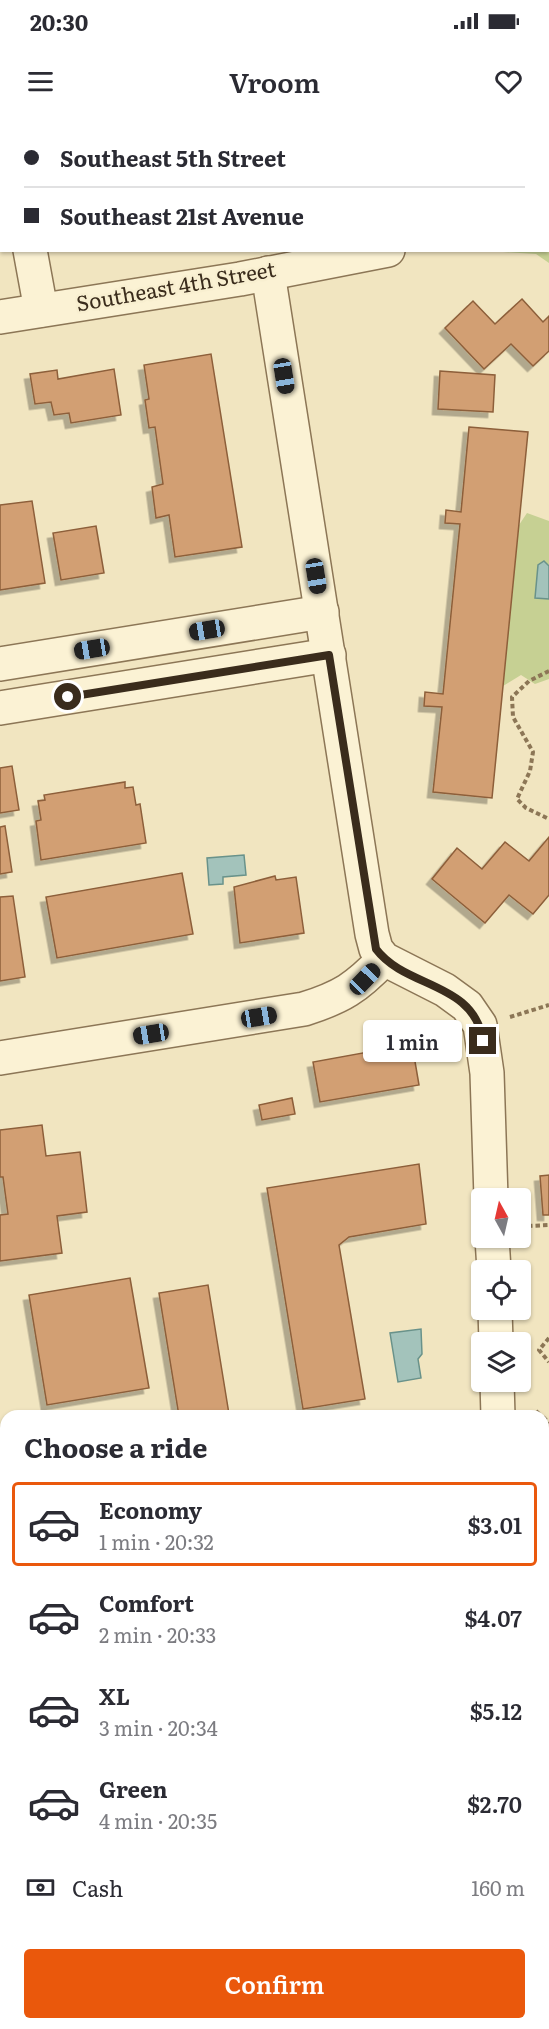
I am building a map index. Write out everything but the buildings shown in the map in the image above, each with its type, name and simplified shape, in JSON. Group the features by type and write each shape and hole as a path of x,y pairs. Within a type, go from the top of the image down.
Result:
{"street":[{"path":"30,252 40,310"},
{"name":"Southeast 4th Street","path":"0,316 268,273 378,252"},
{"path":"268,273 372,934 376,949 384,959 445,990 467,1006 480,1025 487,1073 491,1188"},
{"path":"0,664 322,612"},
{"path":"0,708 329,655"},
{"path":"0,1058 304,1009 339,998 365,979 384,959"},
{"path":"497,1392 498,1410"}],"path":[{"path":"549,672 530,681 512,698 513,717 533,752 530,771 517,799 526,808 549,819"},
{"path":"510,1017 549,1005"},
{"path":"531,1226 549,1225"},
{"path":"539,1350 549,1338"},
{"path":"533,1350 539,1350"},
{"path":"539,1350 549,1362"}],"green space":[{"path":"503,252 549,252 549,263 536,254"},
{"path":"527,513 549,521 549,679 535,684 521,675 503,686 519,525"}],"water":[{"path":"544,561 549,566 549,599 535,598 538,565"},
{"path":"244,855 246,875 223,877 223,884 209,885 207,858"},
{"path":"421,1329 422,1354 418,1359 421,1378 398,1382 390,1333"}],"route":[{"path":"68,697 329,655 376,949 384,959 445,990 467,1006 480,1025 483,1041"}]}
